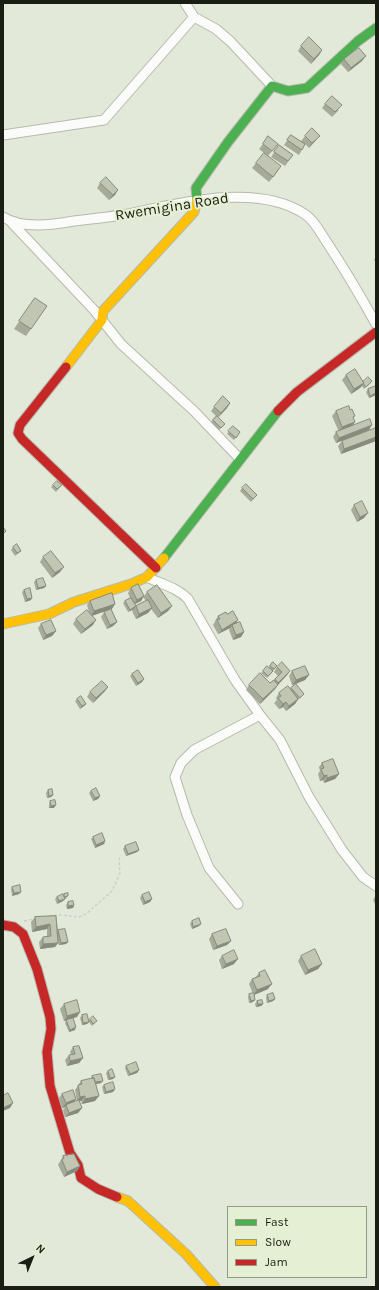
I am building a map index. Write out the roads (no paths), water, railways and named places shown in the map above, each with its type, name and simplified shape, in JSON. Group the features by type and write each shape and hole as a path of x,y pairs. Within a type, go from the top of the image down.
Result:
{"street":[{"path":"185,3 194,17 216,29 231,42 272,86 288,91 307,88 358,41 376,28"},
{"path":"3,135 104,120 194,17"},
{"path":"156,568 22,439 18,433 20,426 28,413 102,320 103,311 194,212 197,200 196,188 232,136 272,86"},
{"name":"Rwemigina Road","path":"7,220 21,224 62,223 126,214 197,200 231,196 274,201 307,215 317,226 376,324"},
{"path":"7,220 102,320 121,344 194,411 239,458"},
{"path":"3,624 49,614 74,602 131,584 147,577 156,568 271,418 296,392 375,335"},
{"path":"147,577 165,586 180,590 188,599 235,680 280,740 309,797 342,850 363,877 376,886"},
{"path":"238,904 209,868 187,815 175,777 181,762 194,750 260,715"},
{"path":"3,925 14,927 23,934 37,969 50,1017 51,1029 47,1052 50,1086 70,1153 78,1165 81,1178 98,1189 128,1200 186,1254 215,1287"}]}
